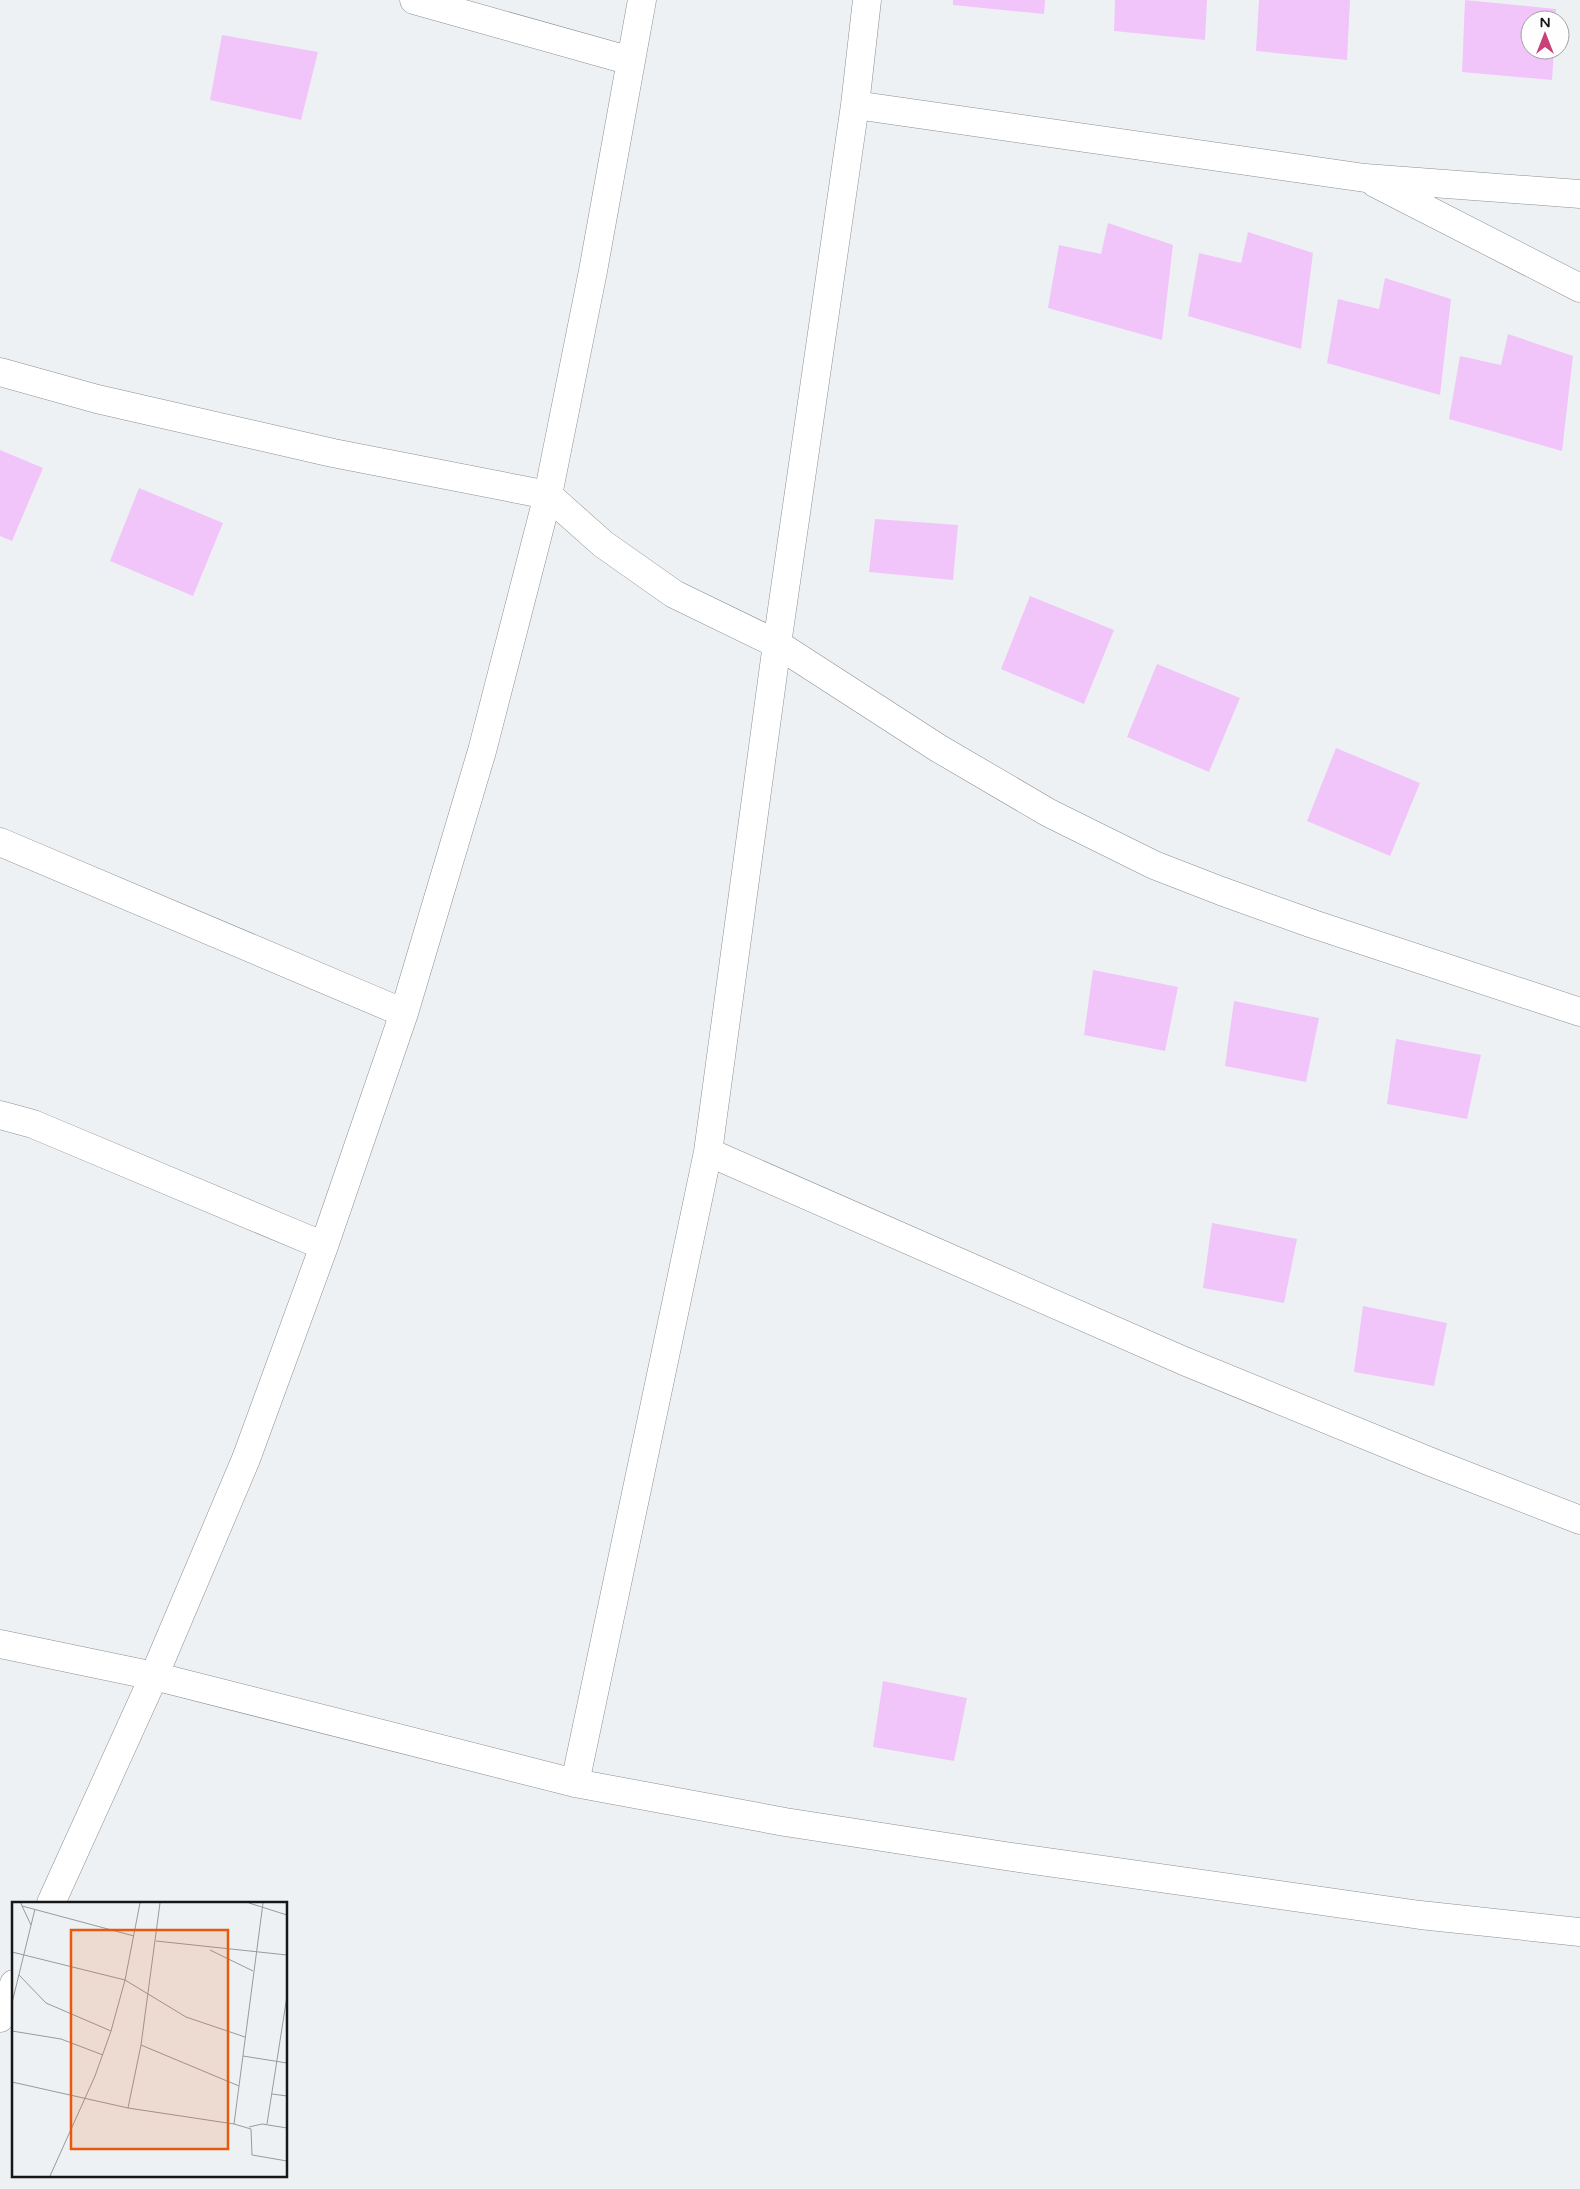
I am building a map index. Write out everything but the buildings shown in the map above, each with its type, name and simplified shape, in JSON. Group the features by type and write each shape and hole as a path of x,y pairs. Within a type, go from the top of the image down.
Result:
{"street":[{"path":"414,0 631,60"},
{"path":"51,1902 154,1676 246,1459 324,1246 404,1013 482,751 548,495 642,0"},
{"path":"576,1783 708,1152 777,644 855,105 867,0"},
{"path":"855,105 1365,178 1580,194"},
{"path":"1365,178 1580,288"},
{"path":"0,372 97,399 333,453 548,495 603,544 674,594 777,644 938,748 1049,813 1154,865 1313,924 1580,1012"},
{"path":"0,842 404,1013"},
{"path":"0,1114 33,1124 324,1246"},
{"path":"708,1152 1184,1361 1431,1462 1580,1520"},
{"path":"0,1644 154,1676 576,1783 784,1822 1005,1856 1420,1915 1580,1932"},
{"path":"0,2018 12,1989"}]}
